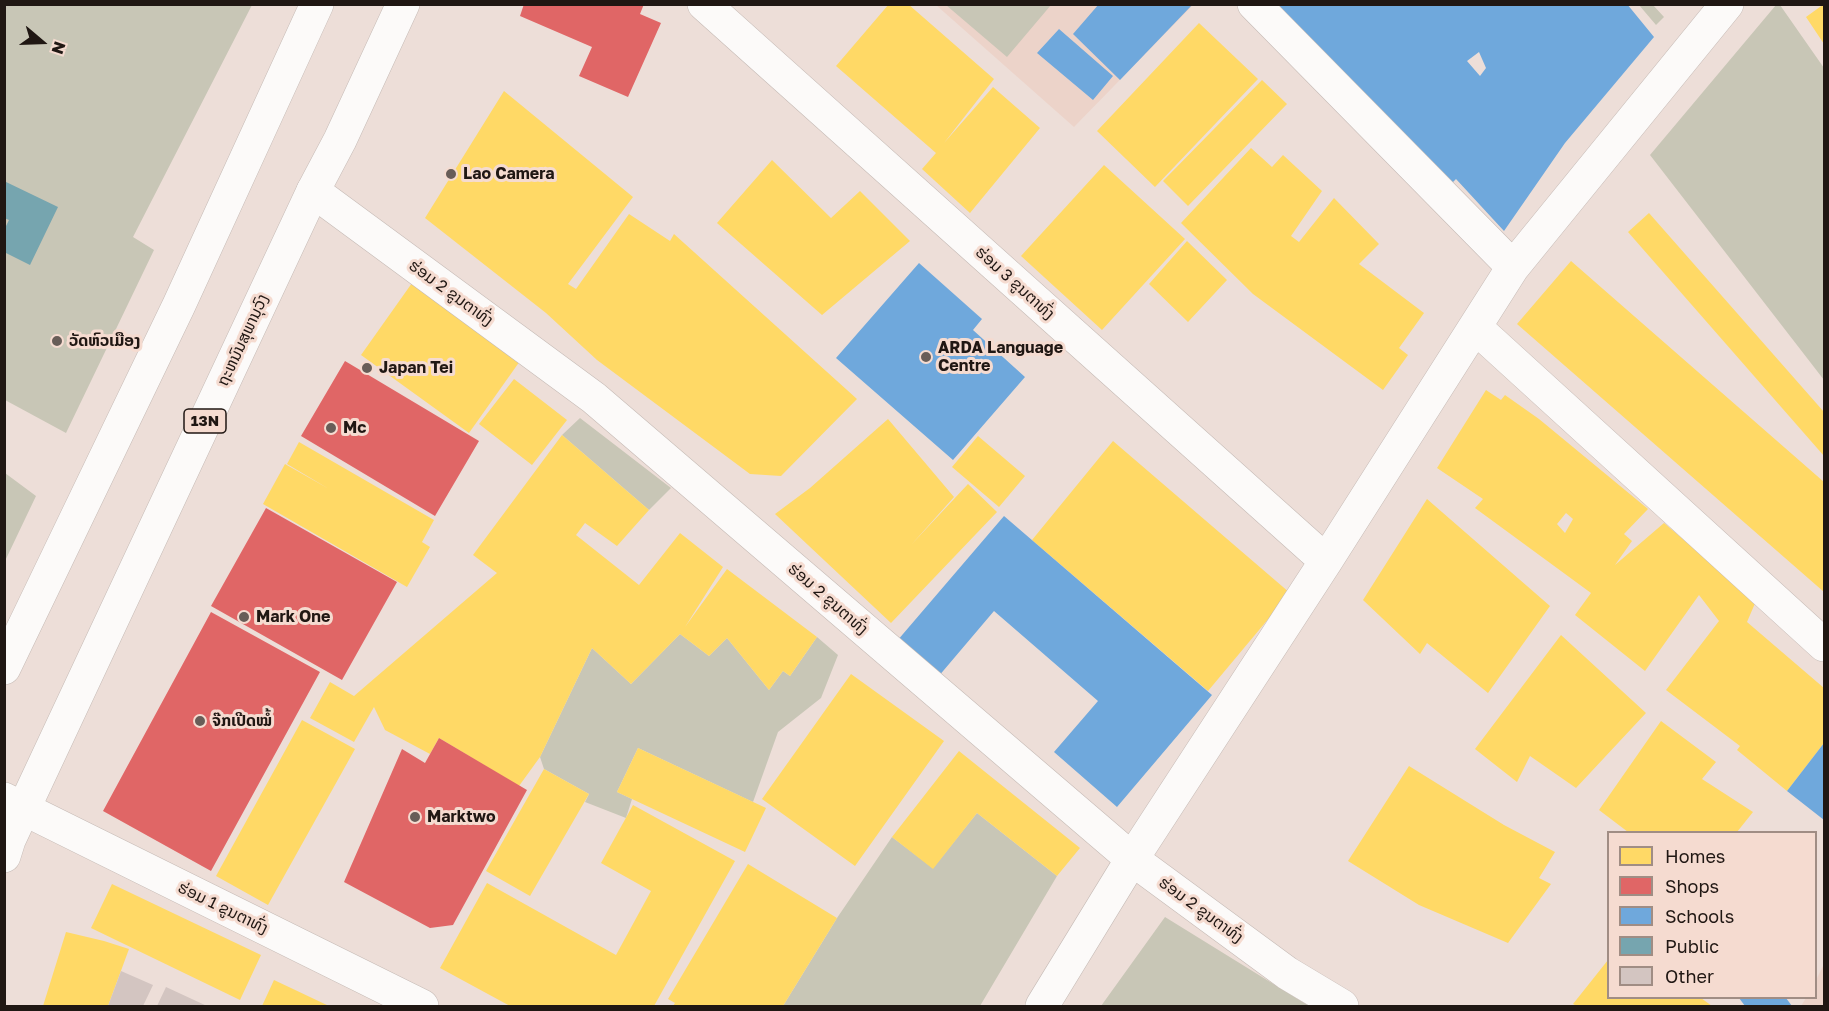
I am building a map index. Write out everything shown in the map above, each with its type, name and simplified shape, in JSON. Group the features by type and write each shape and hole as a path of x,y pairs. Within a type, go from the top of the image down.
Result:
{"main road":[{"path":"4,668 179,305 317,4"},
{"name":"ຖະຫນົນສຸພານຸວົງ","path":"7,848 14,804 340,140 403,4"},
{"name":"ຮ່ອມ 3 ຂູນຕາທົ່ງ","path":"704,4 1326,561"},
{"path":"1254,4 1514,267"},
{"path":"1042,1006 1132,859 1514,267 1727,4"},
{"name":"ຮ່ອມ 2 ຂູນຕາທົ່ງ","path":"313,191 594,398 1132,859 1287,973 1342,1006"},
{"path":"1475,327 1824,645"},
{"name":"ຮ່ອມ 1 ຂູນຕາທົ່ງ","path":"14,804 422,1006"}],"shaded area":[{"path":"4,5 252,5 133,237 154,250 66,433 5,400"},
{"path":"936,5 1193,5 1074,127"},
{"path":"946,5 1051,5 1007,57"},
{"path":"1639,5 1653,5 1664,17 1656,25"},
{"path":"1776,5 1780,5 1824,68 1824,380 1650,155"},
{"path":"580,418 671,488 649,510 562,435"},
{"path":"5,473 36,496 5,561"},
{"path":"680,634 709,656 727,638 769,690 783,671 790,676 817,637 838,655 821,698 778,732 753,802 638,748 617,792 632,799 626,818 585,802 589,794 544,769 540,757 592,648 631,684"},
{"path":"977,813 1057,876 980,1006 783,1006 837,918 892,837 933,868"},
{"path":"1165,917 1309,1006 1101,1006"},
{"path":"1824,964 1824,1006 1801,1006 1805,999 1817,999 1817,978"}],"building: Homes":[{"path":"889,4 908,4 994,79 944,143 993,87 1040,128 970,213 922,169 936,153 836,66"},
{"path":"1824,4 1824,44 1806,17"},
{"path":"1199,23 1258,79 1155,187 1097,131"},
{"path":"1262,80 1287,104 1188,206 1163,181"},
{"path":"504,91 633,197 568,284 576,289 629,214 670,241 674,234 857,399 781,476 750,474 597,360 546,313 425,218"},
{"path":"1251,148 1272,167 1283,155 1322,191 1291,236 1299,242 1334,198 1379,244 1359,264 1424,313 1399,348 1408,355 1383,390 1253,294 1181,223"},
{"path":"772,160 831,218 860,191 910,241 822,315 717,223"},
{"path":"1104,165 1185,239 1102,330 1021,256"},
{"path":"1649,213 1824,412 1824,456 1628,232"},
{"path":"1187,241 1227,280 1188,322 1149,284"},
{"path":"1571,261 1824,482 1824,592 1517,324"},
{"path":"412,283 520,361 469,433 361,355"},
{"path":"514,379 567,420 532,465 479,424"},
{"path":"1486,390 1501,400 1505,395 1539,419 1648,509 1624,534 1632,541 1615,565 1664,523 1756,601 1747,622 1824,688 1824,743 1787,791 1737,750 1740,746 1666,690 1719,621 1699,595 1645,671 1575,615 1591,593 1475,508 1483,499 1437,468","holes":["1566,513 1573,519 1565,533 1557,524"]},
{"path":"888,419 954,497 911,545 968,484 997,512 891,623 775,514 810,488"},
{"path":"562,435 649,510 617,546 585,523 576,535 639,585 680,533 723,567 685,627 727,569 817,637 790,676 783,671 769,690 727,638 709,656 680,634 631,684 592,648 540,757 519,786 439,738 430,754 385,730 374,707 354,742 310,718 330,682 354,696 497,573 473,555"},
{"path":"978,436 1025,476 999,507 952,467"},
{"path":"1113,441 1290,593 1208,691 1032,540"},
{"path":"299,442 434,520 422,542 430,547 407,587 263,504 285,464 329,489 287,464"},
{"path":"1427,499 1550,606 1488,693 1427,643 1420,654 1363,600"},
{"path":"1561,635 1646,713 1576,788 1530,756 1517,782 1475,749"},
{"path":"851,674 944,741 855,866 762,799"},
{"path":"302,720 355,749 268,905 216,876"},
{"path":"1661,721 1716,762 1702,779 1753,812 1738,831 1627,831 1599,810"},
{"path":"638,748 766,808 745,852 617,792"},
{"path":"959,751 1080,848 1057,876 977,813 933,869 892,837"},
{"path":"1409,766 1504,825 1555,852 1539,878 1551,884 1508,943 1419,905 1348,861"},
{"path":"544,769 589,794 530,896 486,871"},
{"path":"633,805 735,861 654,1006 510,1006 440,968 487,883 616,955 651,891 601,863"},
{"path":"748,864 837,918 783,1006 673,1006 675,1003 668,999"},
{"path":"112,884 261,955 240,1000 91,928"},
{"path":"66,932 129,949 108,1006 43,1006"},
{"path":"1607,961 1607,999 1702,999 1712,1006 1577,1006 1573,1004"},
{"path":"274,980 329,1006 262,1006"}],"building: Shops":[{"path":"524,4 644,4 640,14 661,23 628,97 579,76 592,47 520,16"},
{"path":"345,361 479,441 435,516 301,436"},
{"path":"266,508 397,582 342,680 211,606"},
{"path":"211,612 320,672 211,871 103,811"},
{"path":"439,738 527,790 453,925 430,928 344,882 402,749 425,763"}],"building: Schools":[{"path":"1099,4 1193,4 1120,80 1073,34"},
{"path":"1262,4 1627,4 1654,37 1565,143 1504,231 1456,179 1445,190","holes":["1479,52 1486,68 1480,76 1467,61"]},
{"path":"1059,29 1113,76 1093,100 1037,53"},
{"path":"919,263 982,319 973,330 1025,377 953,460 836,358"},
{"path":"1004,516 1212,695 1117,807 1054,752 1098,701 994,611 938,677 897,641"},
{"path":"1824,743 1824,820 1787,791"},
{"path":"1740,999 1787,999 1792,1006 1745,1006"}],"building: Public":[{"path":"4,181 58,207 30,265 4,252 4,230 9,220 4,218"}],"building: Other":[{"path":"121,971 153,985 143,1006 108,1006"},
{"path":"166,987 207,1006 157,1006"}],"place":[{"name":"Lao Camera","path":"451,174"},
{"name":"ວັດຫົວເມືອງ","path":"57,341"},
{"name":"ARDA Language Centre","path":"926,357"},
{"name":"Japan Tei","path":"367,368"},
{"name":"Mc","path":"331,428"},
{"name":"Mark One","path":"244,617"},
{"name":"ຈ໊ກເປີດໝ້ໍ","path":"200,721"},
{"name":"Marktwo","path":"415,817"}]}
